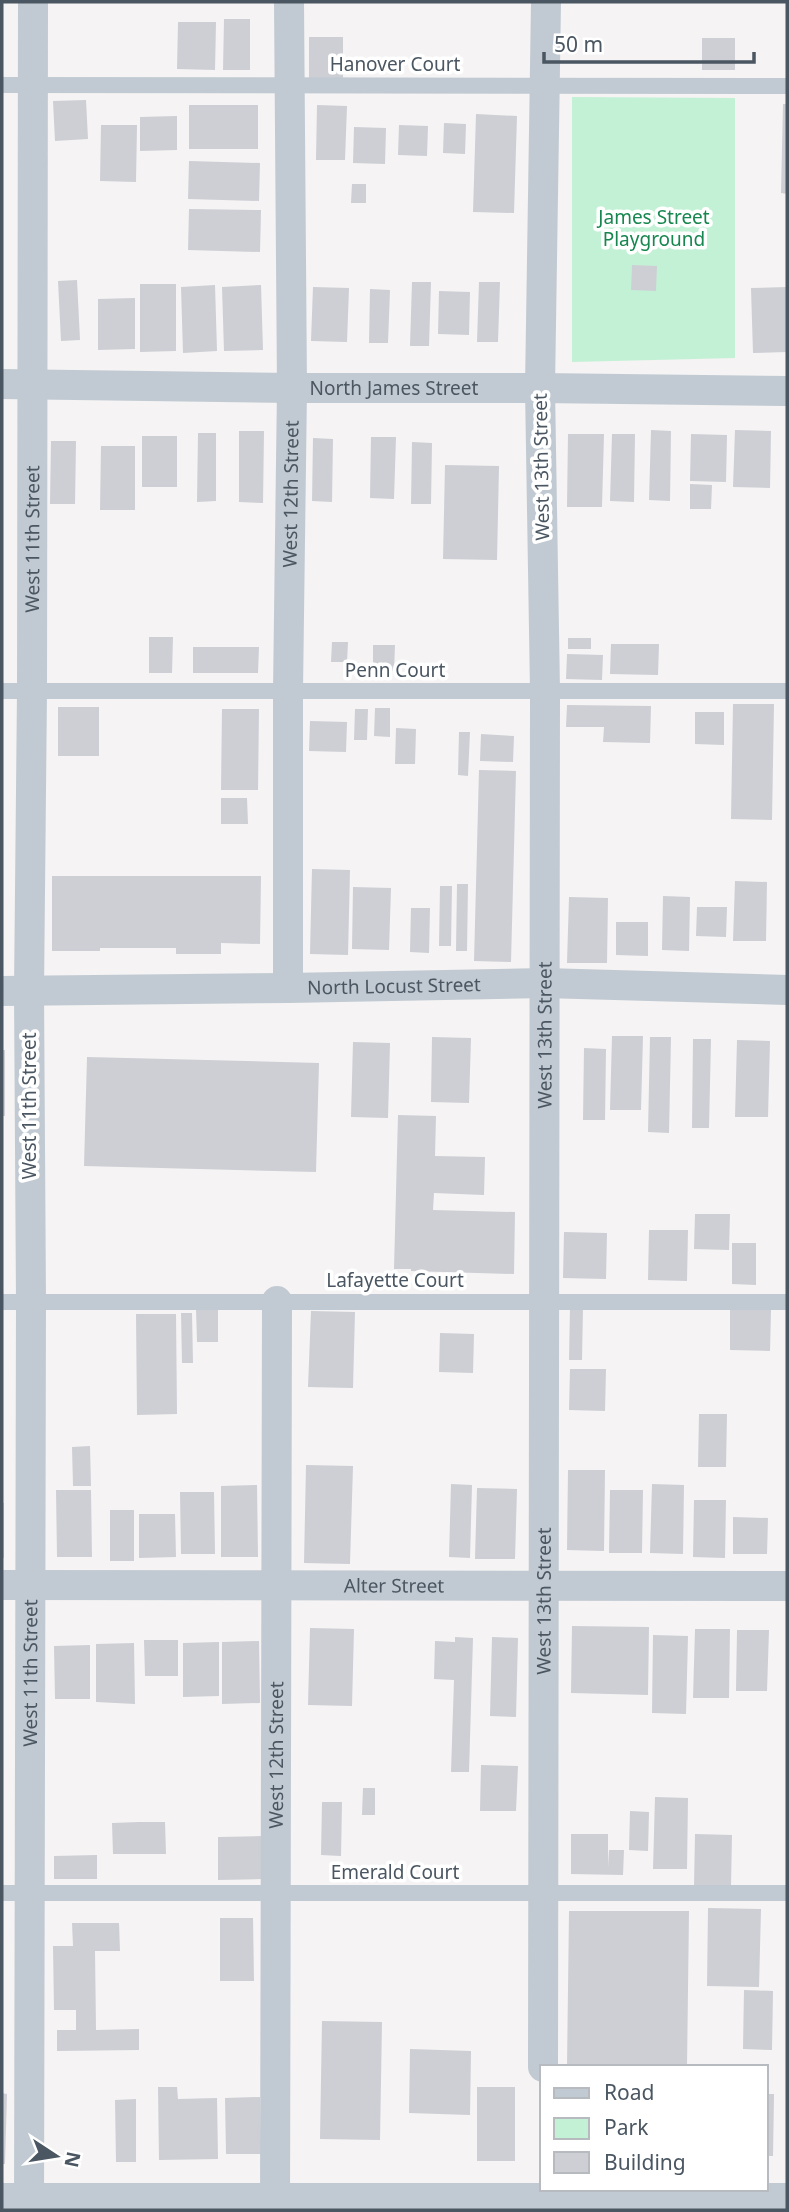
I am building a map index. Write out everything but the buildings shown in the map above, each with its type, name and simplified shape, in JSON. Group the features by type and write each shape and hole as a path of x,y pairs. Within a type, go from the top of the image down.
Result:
{"street":[{"name":"West 11th Street","path":"20,2202 16,1893 15,991 32,691 16,384 33,85 33,2"},
{"name":"West 12th Street","path":"288,988 292,388 289,2"},
{"name":"West 13th Street","path":"543,2065 545,691 540,387 546,2"},
{"name":"North James Street","path":"16,384 787,391"},
{"name":"North Locust Street","path":"15,991 544,983 787,990"},
{"name":"West 12th Street","path":"275,2204 277,1301"},
{"name":"Alter Street","path":"16,1586 787,1586"},
{"path":"20,2202 275,2204 787,2198"}],"lane":[{"name":"Hanover Court","path":"2,85 787,86"},
{"name":"Penn Court","path":"2,691 787,691"},
{"name":"Lafayette Court","path":"16,1301 787,1302"},
{"name":"Emerald Court","path":"16,1893 787,1893"}],"green space":[{"name":"James Street Playground","path":"572,97 735,98 735,358 572,362"}]}
